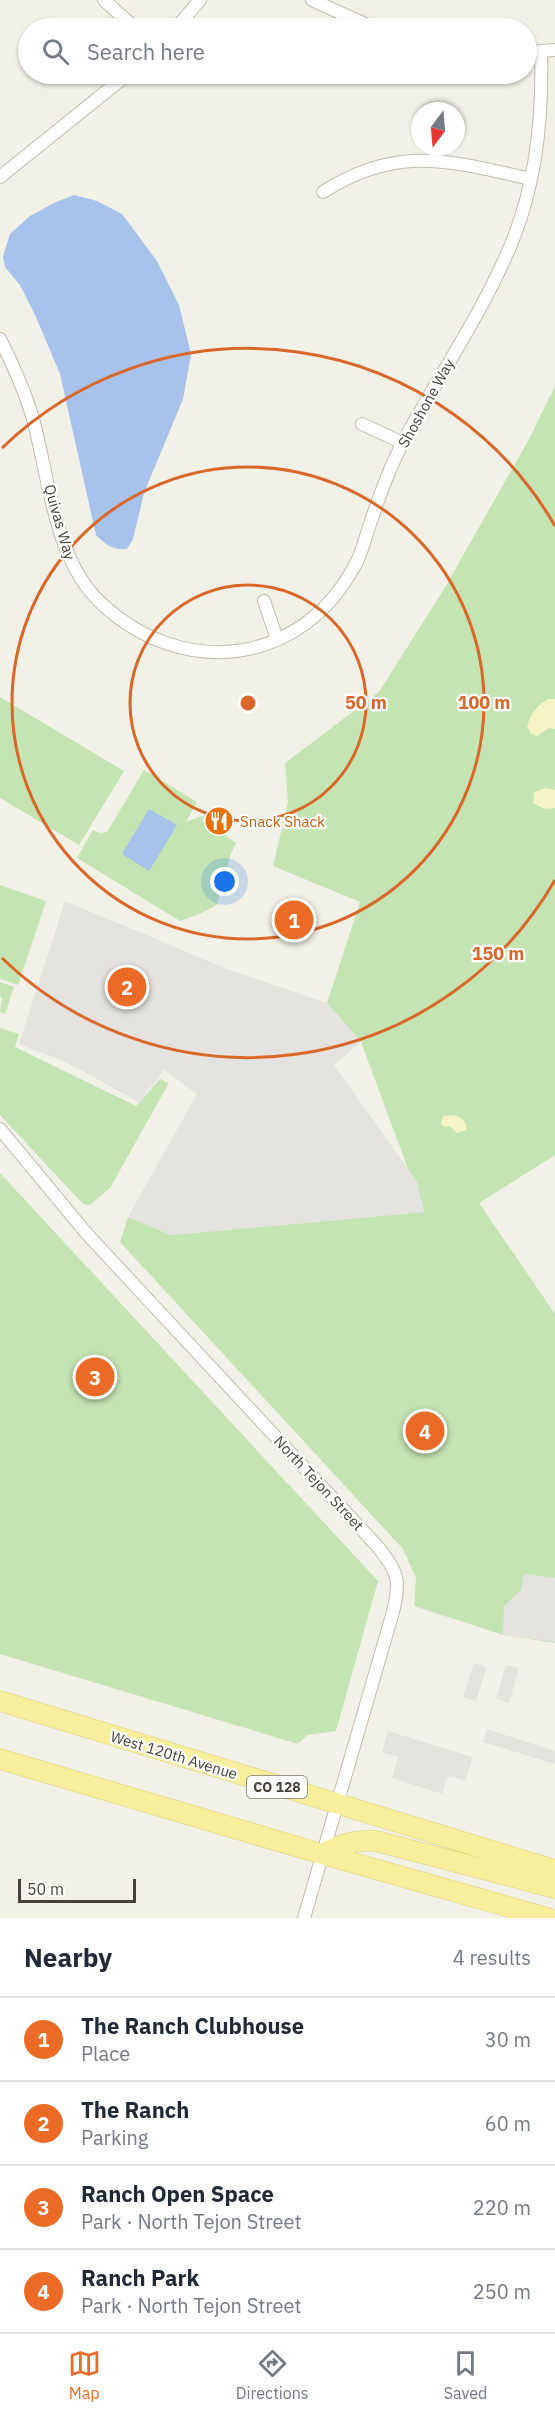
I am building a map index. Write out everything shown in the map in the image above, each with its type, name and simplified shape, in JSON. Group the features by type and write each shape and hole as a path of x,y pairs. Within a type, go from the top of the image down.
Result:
{"main road":[{"name":"West 120th Avenue","path":"0,1701 555,1870"},
{"path":"0,1759 548,1918"},
{"path":"322,1854 342,1844 362,1840 376,1841 555,1888"}],"street":[{"path":"104,0 124,18"},
{"path":"185,18 200,0"},
{"path":"312,0 352,18"},
{"path":"537,51 555,50"},
{"name":"Shoshone Way","path":"188,650 233,652 277,639 303,624 341,589 356,564 376,507 403,443 483,302 515,235 538,144 542,101 541,51"},
{"path":"0,177 116,84"},
{"path":"323,192 361,172 406,160 452,162 531,179"},
{"name":"Quivas Way","path":"0,339 16,372 32,416 56,513 75,570 89,590 121,621 155,640 188,650"},
{"path":"362,424 403,443"},
{"path":"264,602 277,639"},
{"name":"North Tejon Street","path":"0,1129 87,1234 394,1567 398,1585 394,1608 304,1918"}],"shaded area":[{"path":"555,386 555,1155 479,1203 555,1314 555,1643 503,1635 414,1606 416,1578 403,1549 120,1242 128,1217 171,1235 424,1212 361,1042 327,1003 360,902 273,866 288,802 285,763 379,692 444,589 528,441"},
{"path":"0,697 124,771 79,845 0,798"},
{"path":"144,770 197,802 186,822 205,815 202,821 209,825 208,827 219,834 221,832 236,843 230,856 217,905 180,921 77,858 93,830 100,833 107,832"},
{"path":"0,885 46,901 18,985 0,979"},
{"path":"65,901 227,969 327,1003 361,1042 334,1065 417,1182 424,1212 171,1235 128,1217 197,1094 164,1070 139,1102 64,1061 19,1044"},
{"path":"0,982 14,987 5,1014 0,1012 2,998 0,997"},
{"path":"0,1028 19,1034 15,1047 136,1106 160,1079 169,1083 110,1188 90,1205 83,1204 0,1115"},
{"path":"0,1173 378,1581 336,1731 307,1735 298,1744 0,1654"},
{"path":"524,1574 555,1578 555,1642 503,1635 504,1606 521,1590"},
{"path":"474,1663 487,1667 476,1701 463,1697"},
{"path":"506,1665 519,1668 509,1703 496,1699"},
{"path":"487,1729 555,1751 555,1764 483,1742"},
{"path":"388,1731 473,1757 465,1781 450,1776 446,1780 442,1794 392,1778 398,1757 382,1752"}],"sand":[{"path":"548,699 555,699 555,729 549,728 537,736 531,734 527,726 530,718"},
{"path":"546,788 555,790 555,808 545,809 533,803 534,792"},
{"path":"452,1115 465,1121 466,1130 457,1133 449,1126 445,1127 441,1124 443,1116"}],"water":[{"path":"74,195 97,201 122,214 157,261 179,305 191,354 183,399 144,493 133,539 127,549 110,546 96,535 60,374 36,317 20,285 5,267 3,256 10,234 30,216"},
{"path":"149,809 177,825 149,871 122,854"}],"place":[{"name":"Snack Shack","path":"219,821"},
{"name":"The Ranch Clubhouse","path":"294,920"},
{"name":"The Ranch","path":"127,987"},
{"name":"Ranch Open Space","path":"95,1377"},
{"name":"Ranch Park","path":"425,1431"}]}
